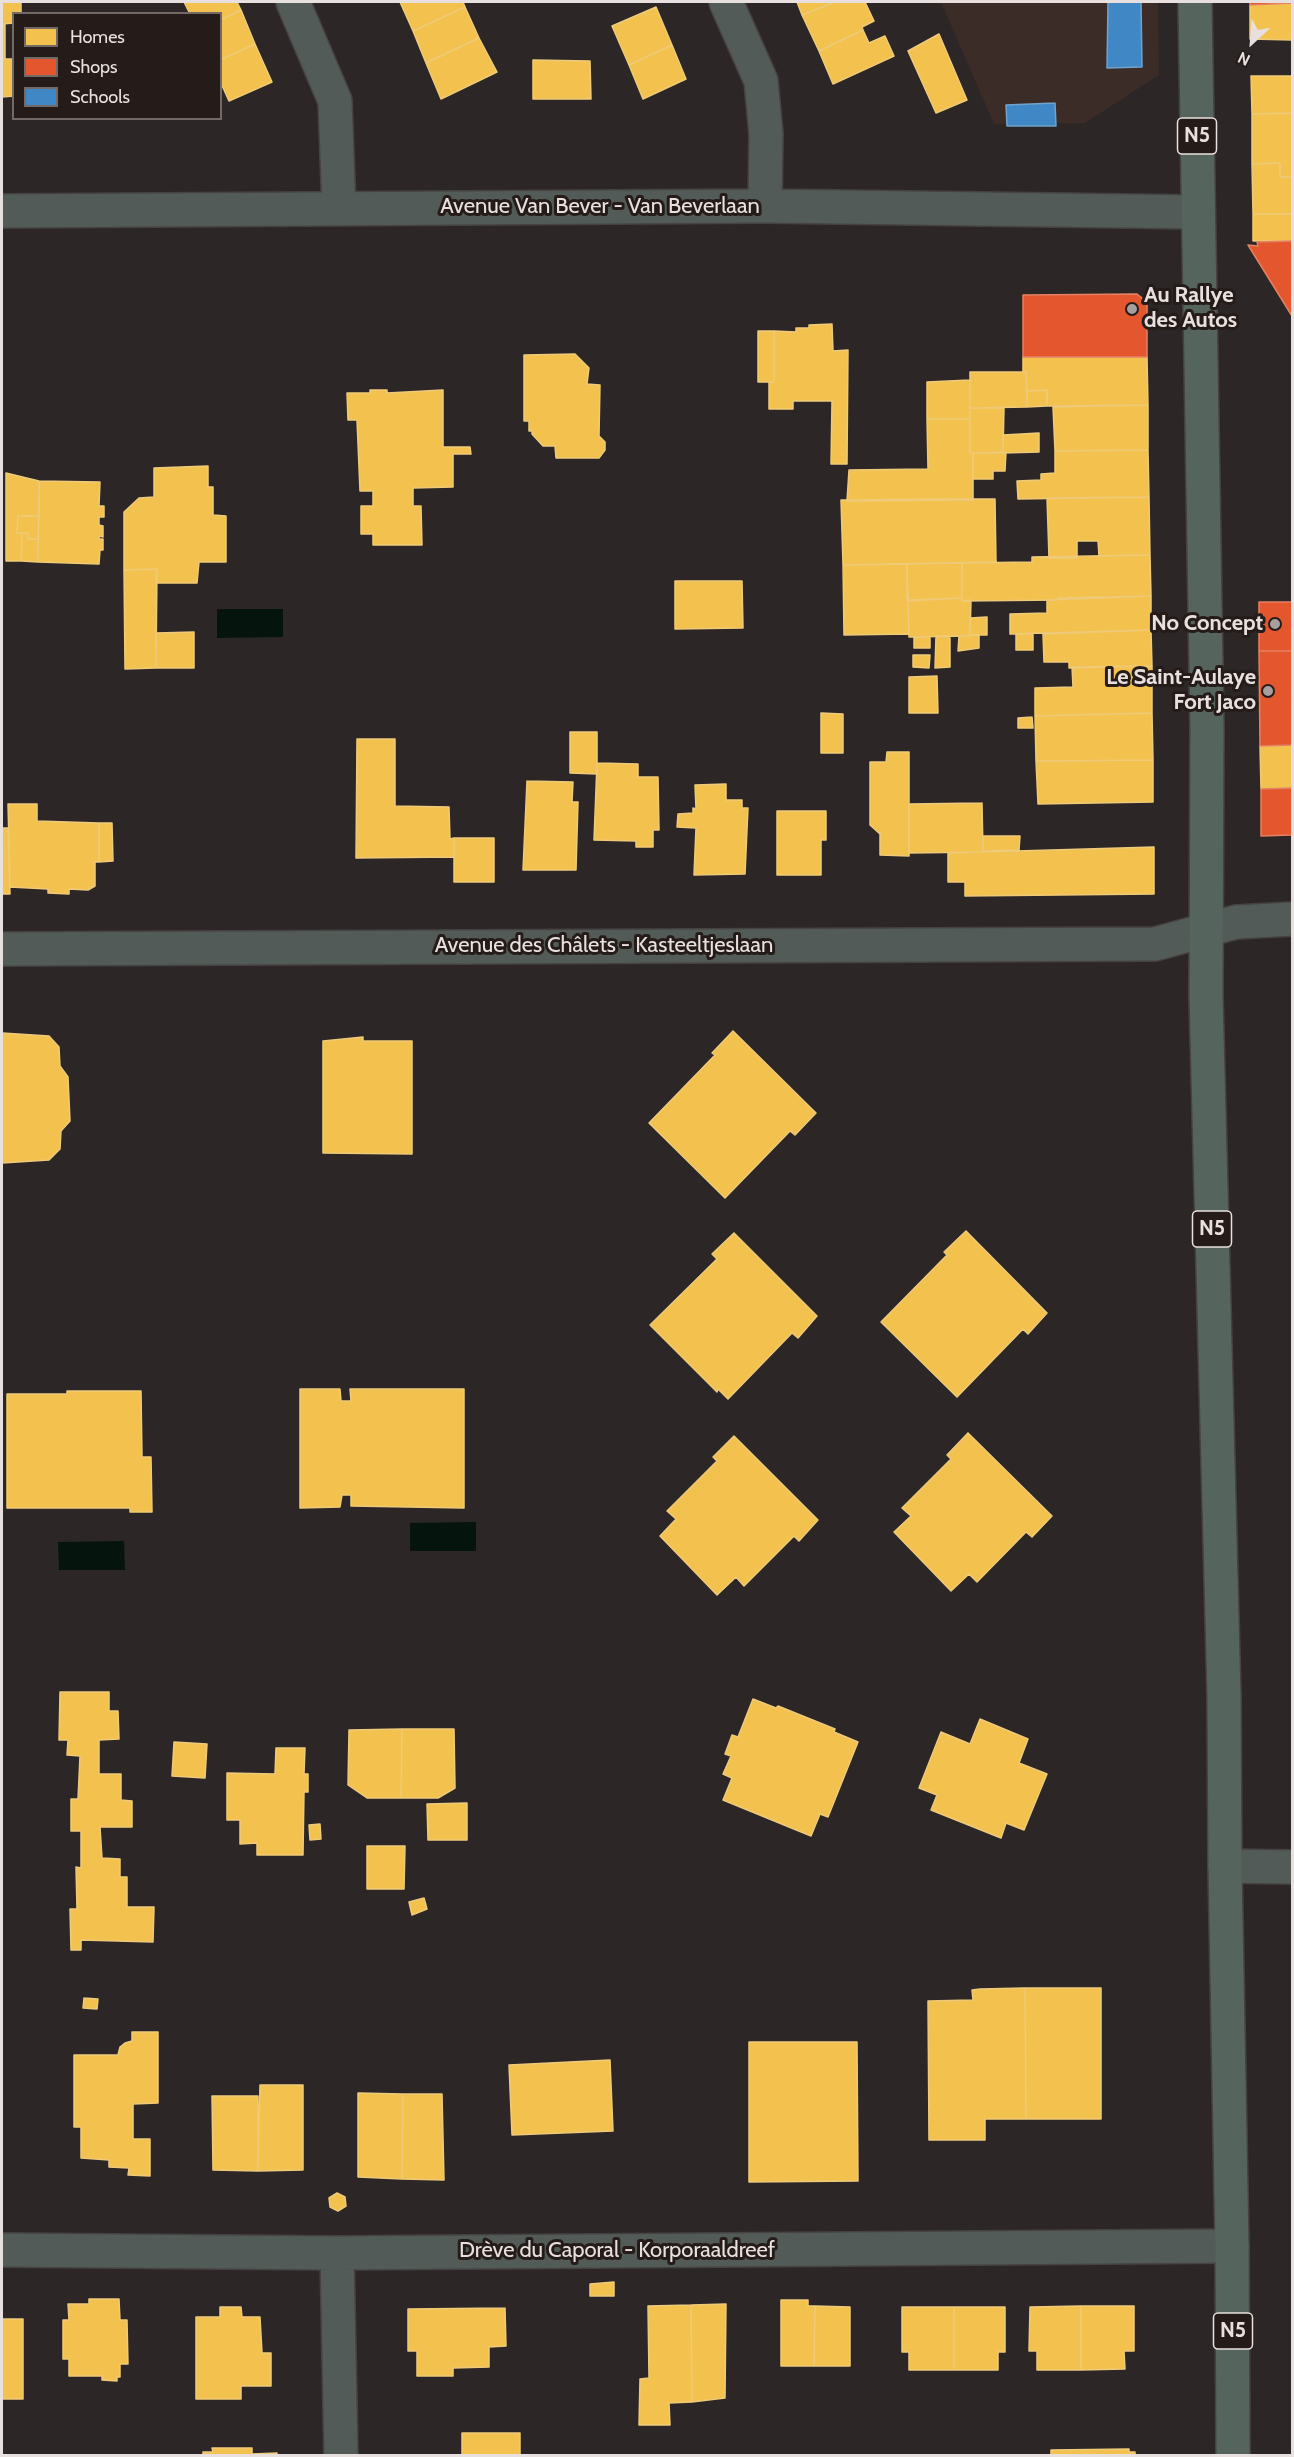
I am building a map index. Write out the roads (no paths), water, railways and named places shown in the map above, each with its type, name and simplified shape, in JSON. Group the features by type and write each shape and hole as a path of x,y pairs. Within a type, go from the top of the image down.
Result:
{"main road":[{"name":"N5","path":"1195,2 1207,728 1205,930 1224,1696 1233,2456"}],"street":[{"path":"293,2 335,101 339,209"},
{"path":"726,2 761,81 766,134 765,206"},
{"name":"Avenue Van Bever - Van Beverlaan","path":"2,211 765,206 1198,212"},
{"name":"Avenue des Châlets - Kasteeltjeslaan","path":"2,949 1155,944 1236,922 1293,919"},
{"path":"1225,1866 1293,1867"},
{"name":"Drève du Caporal - Korporaaldreef","path":"2,2250 337,2253 1232,2246"},
{"path":"337,2253 341,2456"}],"place":[{"name":"Au Rallye des Autos","path":"1132,309"},
{"name":"No Concept","path":"1275,624"},
{"name":"Le Saint-Aulaye Fort Jaco","path":"1268,691"}]}
